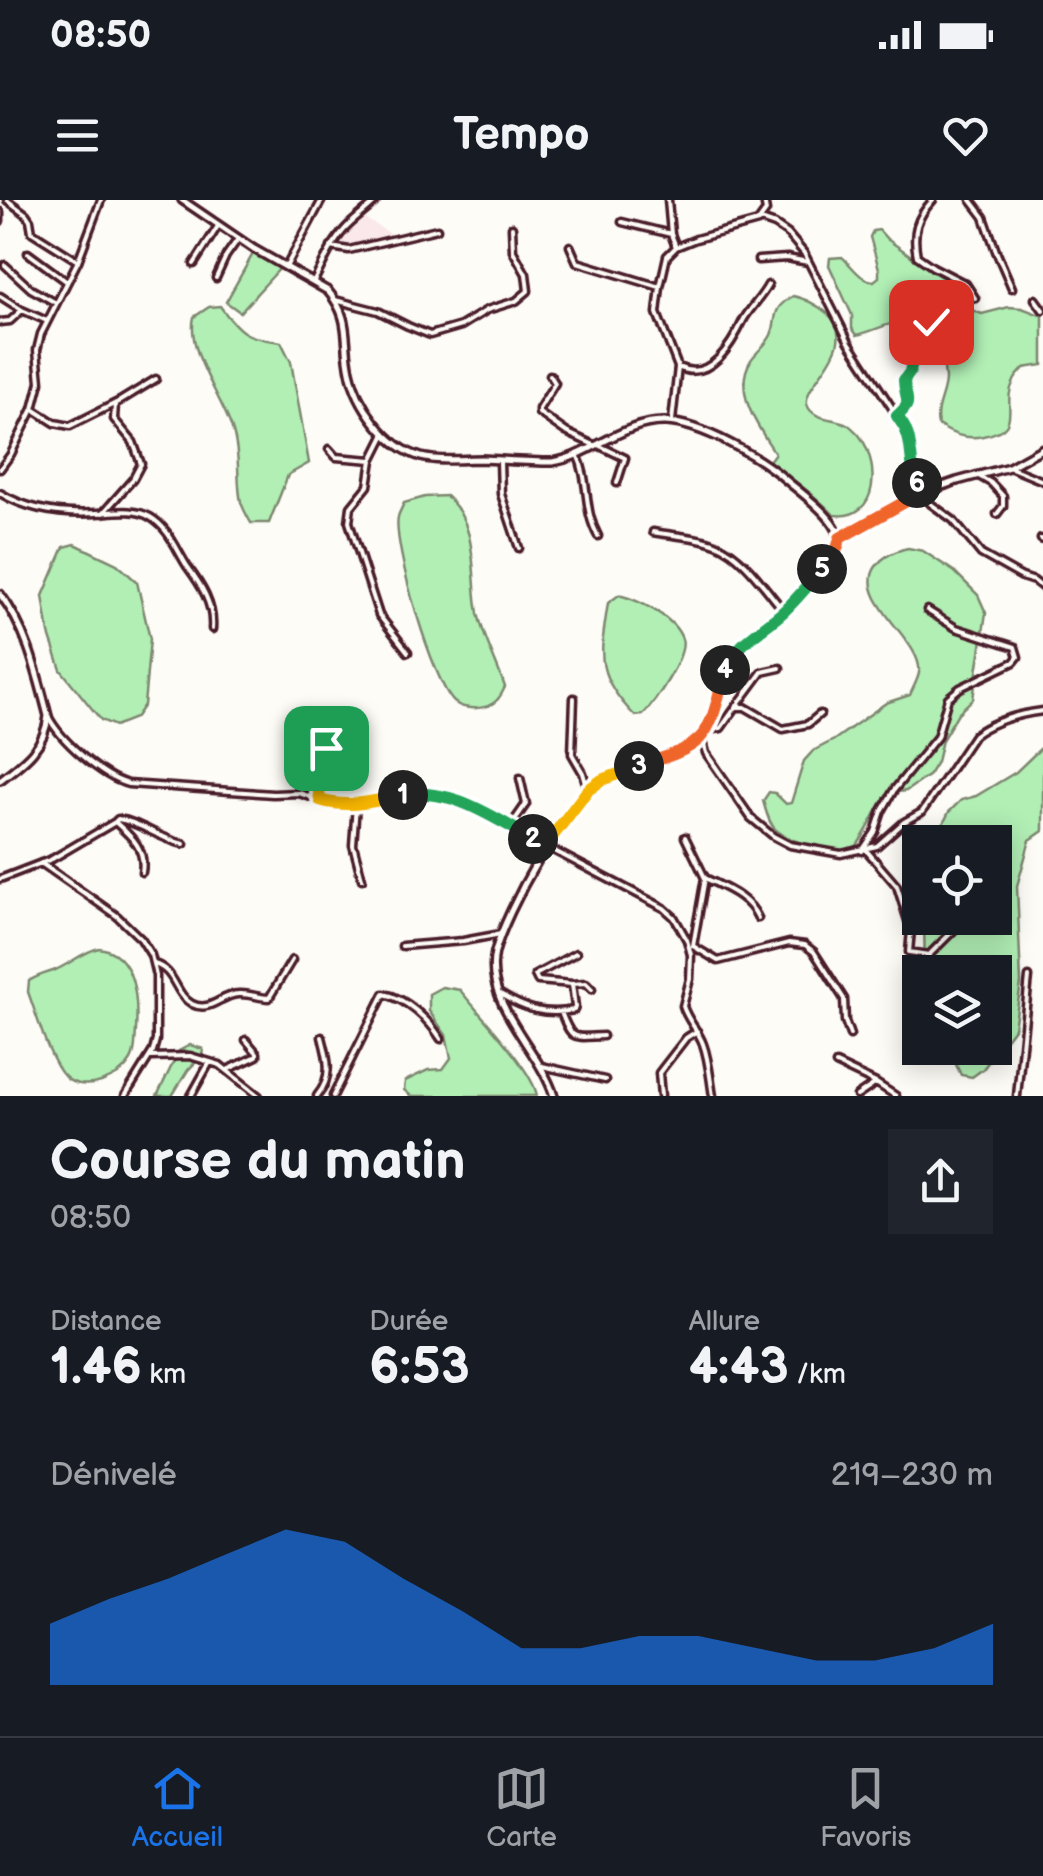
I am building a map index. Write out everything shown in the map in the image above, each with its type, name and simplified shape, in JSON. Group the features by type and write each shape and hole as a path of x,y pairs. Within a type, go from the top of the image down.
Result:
{"street":[{"path":"7,200 26,214 32,232 78,261"},
{"path":"0,470 34,409 40,382 37,350 101,200"},
{"path":"182,200 238,239 325,288 336,300 345,320 353,384 366,412 408,452 438,460 552,462 628,430 672,423 696,428 778,473 830,519 840,538 828,562 784,611 734,654 702,736 676,753 612,776 588,790 545,846 502,934 494,969 497,991 542,1066 554,1096"},
{"path":"286,266 322,200"},
{"path":"314,281 331,247 346,228 378,200"},
{"path":"668,200 676,246"},
{"path":"762,220 766,211 764,200"},
{"path":"934,200 918,218 916,252 922,260 966,284 975,298"},
{"path":"971,200 984,217 1012,288"},
{"path":"0,212 0,221"},
{"path":"672,423 678,367 659,320 660,287 668,256 676,246 708,234 762,220 775,225 792,237 809,263 849,342 909,434 912,473 921,493 953,520 981,554 1043,588"},
{"path":"622,222 671,234"},
{"path":"194,264 218,226"},
{"path":"336,300 378,310 426,334 456,328 526,294 526,274 512,250 512,227"},
{"path":"331,247 348,250 438,229"},
{"path":"216,278 238,239"},
{"path":"570,246 577,262 660,287"},
{"path":"28,253 66,281"},
{"path":"758,260 788,258 809,263"},
{"path":"5,265 31,289 56,303"},
{"path":"678,367 694,372 721,355 768,285"},
{"path":"0,296 47,321"},
{"path":"1035,299 1043,310"},
{"path":"0,322 10,321 22,310"},
{"path":"897,416 908,403 904,380 910,372 915,333 931,322"},
{"path":"550,375 555,383 540,412 566,432 625,458 617,483"},
{"path":"34,409 55,423 70,426 156,379"},
{"path":"103,513 133,479 140,464 133,442 114,418 115,402"},
{"path":"385,434 372,460 368,486 351,507 349,522 379,615 408,652"},
{"path":"840,538 921,493 1009,467 1043,448"},
{"path":"330,449 336,457 372,460"},
{"path":"576,454 586,476 590,523 598,536"},
{"path":"500,460 501,494 519,548"},
{"path":"1009,467 1043,480"},
{"path":"977,475 1003,496 1003,506 997,514"},
{"path":"0,493 47,511 124,511 156,520 207,598 212,629"},
{"path":"653,532 723,547 758,578 784,611"},
{"path":"0,594 32,656 52,723 79,752 121,782 299,793 338,805 414,793 439,794 471,805 664,908 681,926 691,946 718,961 788,944 805,945 814,952 844,999 850,1035"},
{"path":"864,850 894,790 937,737 948,698 1018,657 1015,647 956,628 927,610"},
{"path":"708,726 721,728 762,672 780,668"},
{"path":"574,698 572,754 588,790"},
{"path":"736,707 782,729 808,724 820,714"},
{"path":"702,736 706,753 751,818 790,844 841,854 877,846 922,812 982,729 1012,717 1043,711"},
{"path":"0,780 34,752 48,716"},
{"path":"320,800 315,761 336,743"},
{"path":"510,827 526,804 520,778"},
{"path":"356,805 354,845 362,879"},
{"path":"0,879 41,863 118,819 184,844"},
{"path":"116,822 140,847 142,872"},
{"path":"685,837 705,878 683,1006 697,1030 713,1096"},
{"path":"864,850 897,886 902,902"},
{"path":"41,863 122,920 144,943 154,964 156,1040 125,1096"},
{"path":"705,878 739,896 758,918"},
{"path":"402,946 462,942 502,934"},
{"path":"911,935 909,952 929,956 949,935"},
{"path":"576,954 535,975 538,981 586,983 592,989"},
{"path":"154,964 167,970 188,1001 200,1006 234,994 270,998 292,960"},
{"path":"1017,1096 1029,977"},
{"path":"497,991 528,1010 561,1012 574,1010 572,984"},
{"path":"333,1096 384,994 393,996 426,1020 441,1039"},
{"path":"561,1012 575,1037 603,1036"},
{"path":"661,1096 659,1074 686,1038 697,1030"},
{"path":"317,1096 329,1066 322,1037"},
{"path":"227,1070 256,1056 246,1040"},
{"path":"150,1057 186,1056 210,1062 227,1070 259,1096"},
{"path":"191,1096 210,1062"},
{"path":"836,1064 876,1082 891,1094"},
{"path":"542,1066 605,1080"},
{"path":"857,1096 876,1082"}],"shaded area":[{"path":"364,218 396,237 342,249 335,246 343,234"}],"green space":[{"path":"879,230 961,291 971,310 982,314 1022,308 1043,316 1043,365 1024,368 1016,377 1004,428 965,437 938,425 944,369 933,342 916,325 899,322 857,335 852,328 852,315 829,265 830,258 842,257 860,275 874,281 879,277 879,269 870,237"},
{"path":"254,252 282,266 240,312 226,302"},
{"path":"793,296 820,308 836,325 835,350 808,395 807,404 819,416 849,425 866,446 872,487 860,509 849,514 834,515 769,461 775,453 746,396 744,384 751,360 771,335 778,310"},
{"path":"220,306 245,333 281,342 291,362 309,463 288,475 269,523 251,523 243,507 233,432 195,345 194,317 209,307"},
{"path":"446,496 457,507 469,535 478,613 505,687 488,706 470,708 454,702 436,669 416,613 401,555 398,517 404,503"},
{"path":"75,544 117,564 137,582 150,639 144,705 135,718 115,726 101,720 61,670 49,634 43,596 64,547"},
{"path":"908,548 923,551 955,572 978,595 986,613 973,699 958,713 942,740 929,775 906,791 888,793 853,850 793,840 776,830 770,821 763,801 769,792 786,804 791,803 804,761 813,751 886,703 910,695 917,681 918,661 881,608 871,581 881,560"},
{"path":"619,595 664,617 682,639 675,667 643,715 635,716 622,701 603,664 608,603"},
{"path":"1043,746 1043,831 1030,840 1017,886 1021,983 1012,1031 1012,955 925,955 924,935 1012,935 1012,825 942,825 961,800 976,796 1016,772"},
{"path":"99,948 121,959 132,980 135,1050 118,1074 101,1082 82,1084 65,1077 54,1061 28,992 29,981"},
{"path":"442,987 460,990 516,1057 537,1096 411,1096 404,1090 405,1081 428,1070 443,1069 451,1058 446,1035 429,1011 429,994"},
{"path":"190,1045 203,1049 202,1056 172,1096 157,1096 179,1051"},
{"path":"956,1065 986,1065 972,1077 961,1075"}],"route":[{"path":"326,748 315,761 320,800 356,805 414,793 439,794 471,805 545,846 594,786 695,742 708,726 728,664 741,646 784,611 828,562 840,538 921,493 912,473 909,434 897,416 908,403 904,380 913,360 915,333 931,322"}]}
